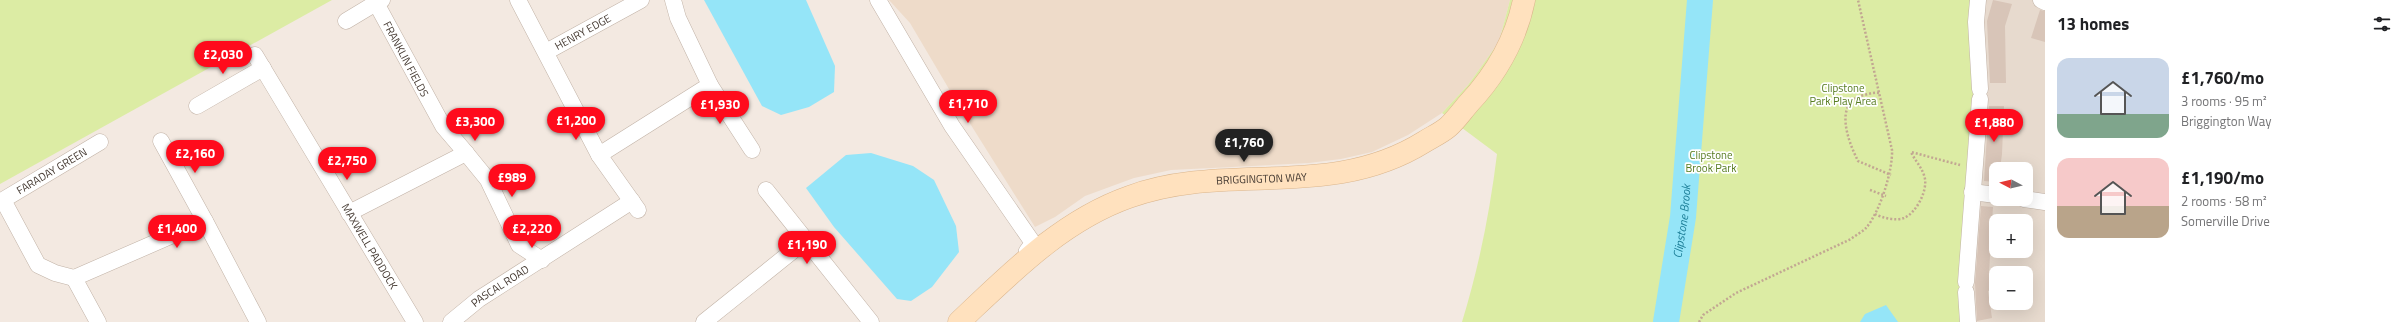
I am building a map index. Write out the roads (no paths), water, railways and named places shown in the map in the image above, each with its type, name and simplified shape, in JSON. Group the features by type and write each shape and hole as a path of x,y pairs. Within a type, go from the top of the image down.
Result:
{"street":[{"path":"518,0 599,155 710,85"},
{"name":"HENRY EDGE","path":"546,52 641,0"},
{"path":"673,0 678,18 710,85 752,150"},
{"path":"878,0 952,126 1033,243 1027,251 1031,257"},
{"name":"BRIGGINGTON WAY","path":"959,322 1058,234 1094,211 1130,196 1168,187 1218,181 1327,176 1383,163 1417,146 1448,127 1494,72 1510,44 1521,15 1524,0"},
{"path":"1968,322 1966,287 1980,94 1976,22 1978,0"},
{"path":"2041,0 2045,2"},
{"name":"FRANKLIN FIELDS","path":"346,22 379,1 442,126 488,180 519,245 542,260"},
{"name":"MAXWELL PADDOCK","path":"197,106 259,61 415,322"},
{"path":"161,140 258,322"},
{"name":"FARADAY GREEN","path":"74,278 55,273 38,265 1,201 100,142"},
{"path":"349,213 466,153"},
{"name":"PASCAL ROAD","path":"451,322 479,299 542,260 635,206 599,155"},
{"path":"766,190 805,241 871,322"},
{"path":"1972,192 1989,194"},
{"path":"2033,200 2045,202"},
{"path":"98,322 74,278 205,222"},
{"path":"704,322 805,241"}],"water":[{"path":"704,0 806,0 835,66 834,92 809,107 781,115 762,106"},
{"path":"871,153 913,166 934,180 956,226 959,252 932,287 911,301 897,299 834,227 806,188 846,155"},
{"path":"1886,305 1898,322 1860,322 1865,314"}],"waterway":[{"name":"Clipstone Brook","path":"1666,322 1683,217 1700,0"}],"park label":[{"name":"Clipstone Park Play Area","path":"1843,94"},
{"name":"Clipstone Brook Park","path":"1711,161"}]}
